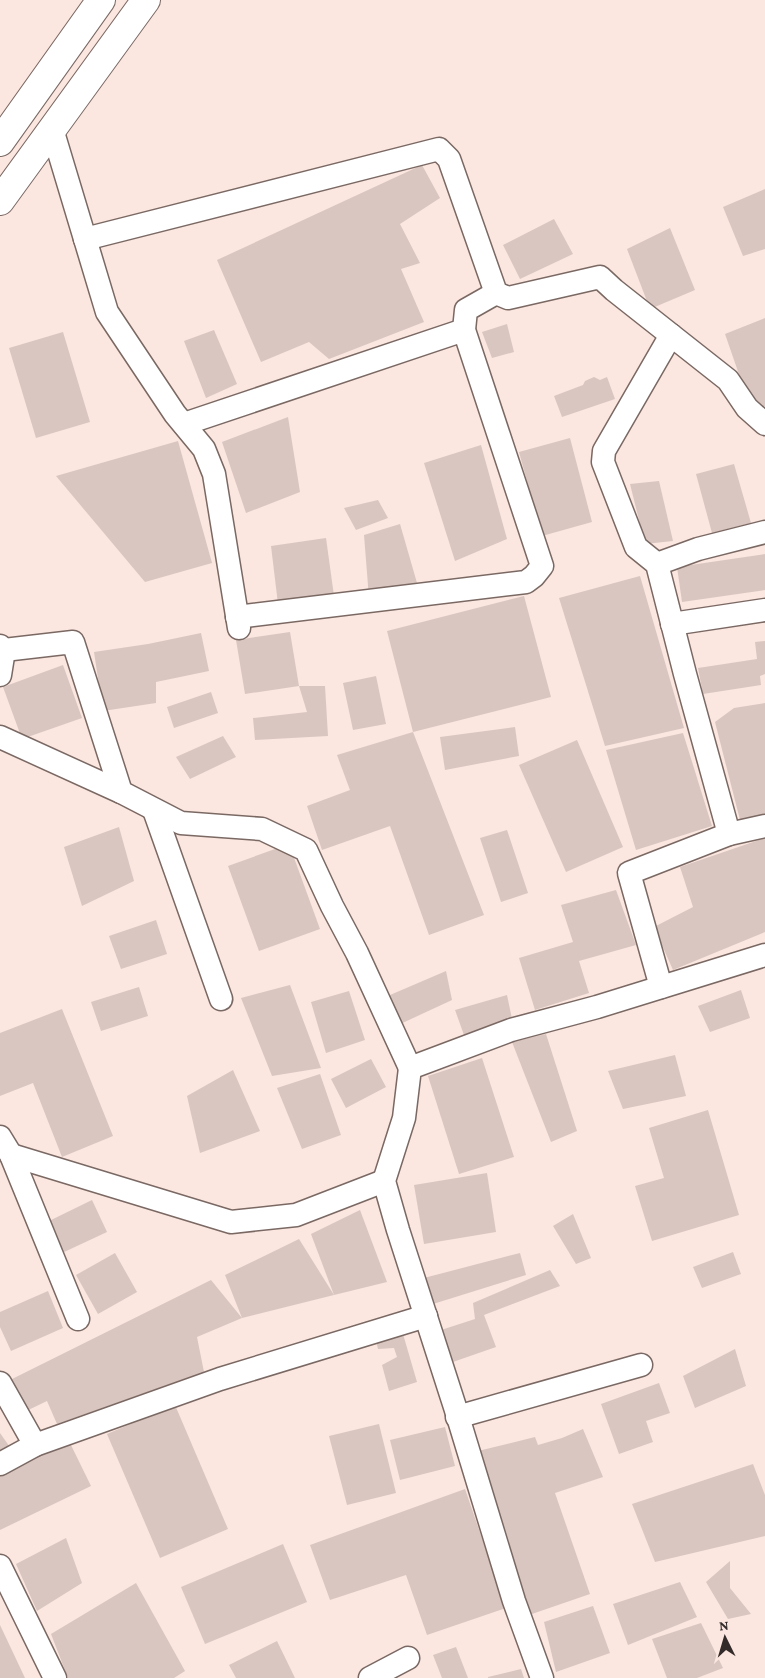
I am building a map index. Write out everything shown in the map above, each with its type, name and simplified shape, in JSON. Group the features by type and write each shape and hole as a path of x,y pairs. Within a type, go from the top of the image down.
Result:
{"main road":[{"path":"0,142 101,0"},
{"path":"0,201 146,0"}],"street":[{"path":"52,129 107,312 175,414 204,449 214,474 238,622 526,582 542,566 464,330 466,310 496,293"},
{"path":"85,239 439,149 449,159 496,293 508,298 600,277 728,380 746,408 765,424"},
{"path":"184,424 464,330"},
{"path":"670,335 604,452 603,462 636,547 656,564 730,834"},
{"path":"656,564 698,548 765,532"},
{"path":"672,624 765,610"},
{"path":"0,675 2,648 72,642 121,792"},
{"path":"3,742 121,792 180,823 262,829 306,850 332,906 357,953 410,1068 404,1118 384,1180 514,1601 542,1678"},
{"path":"154,810 221,999"},
{"path":"661,987 629,874 730,834 765,826"},
{"path":"410,1068 511,1030 597,1007 765,955"},
{"path":"6,1146 231,1222 296,1215 384,1180"},
{"path":"6,1146 78,1319"},
{"path":"0,1464 35,1445 220,1379 426,1316"},
{"path":"457,1417 641,1364"},
{"path":"0,1384 35,1445"},
{"path":"0,1566 55,1678"},
{"path":"370,1678 408,1658"}],"building":[{"path":"422,165 440,198 400,224 420,263 401,269 424,322 329,359 309,342 261,362 217,260"},
{"path":"765,189 765,249 743,256 723,207"},
{"path":"554,219 573,254 520,279 503,245"},
{"path":"670,228 695,290 650,309 627,249"},
{"path":"765,318 765,406 752,412 725,334"},
{"path":"507,324 514,352 492,358 482,332"},
{"path":"214,330 237,384 206,398 184,341"},
{"path":"63,332 90,422 36,438 9,348"},
{"path":"594,377 600,380 607,377 615,399 562,417 554,396 583,385 585,381"},
{"path":"288,417 300,492 246,513 222,442"},
{"path":"570,438 592,522 542,536 519,452"},
{"path":"178,441 212,563 145,582 56,476"},
{"path":"481,445 507,539 455,561 424,463"},
{"path":"734,464 751,523 712,533 696,474"},
{"path":"659,481 673,541 645,544 630,484"},
{"path":"378,500 388,518 356,530 344,508"},
{"path":"400,524 417,583 369,598 364,535"},
{"path":"326,538 334,596 278,604 271,546"},
{"path":"765,554 765,590 682,602 677,567"},
{"path":"640,576 684,728 605,746 559,598"},
{"path":"524,596 551,697 413,732 387,631"},
{"path":"290,632 299,686 245,694 236,640"},
{"path":"201,633 209,671 156,682 156,703 103,711 94,652 148,644"},
{"path":"765,641 765,674 760,676 761,685 703,694 698,668 757,659 755,642"},
{"path":"63,665 82,718 22,739 3,687"},
{"path":"376,676 386,724 353,730 343,683"},
{"path":"299,686 325,686 328,736 255,740 253,718 307,712"},
{"path":"211,692 218,713 174,728 167,707"},
{"path":"765,703 765,814 740,820 715,722 734,708"},
{"path":"515,727 519,756 445,770 440,737"},
{"path":"413,732 484,915 429,935 390,826 322,850 307,806 350,790 337,755"},
{"path":"683,733 712,826 636,850 606,750"},
{"path":"223,736 236,757 190,779 176,757"},
{"path":"577,740 623,847 566,872 519,765"},
{"path":"119,827 134,881 82,906 64,847"},
{"path":"507,830 528,893 501,902 480,838"},
{"path":"765,838 765,932 673,970 654,927 693,907 680,867"},
{"path":"289,844 320,929 259,951 228,866"},
{"path":"616,890 636,945 579,961 589,993 535,1010 519,958 573,942 561,905"},
{"path":"156,920 167,954 121,969 109,936"},
{"path":"446,971 452,1000 396,1026 390,995"},
{"path":"290,985 321,1068 272,1076 241,998"},
{"path":"139,987 148,1016 101,1031 91,1002"},
{"path":"741,990 750,1018 710,1032 698,1006"},
{"path":"349,991 365,1040 326,1053 311,1002"},
{"path":"507,995 512,1019 464,1035 455,1010"},
{"path":"62,1009 113,1136 62,1157 33,1083 0,1096 0,1033"},
{"path":"546,1034 577,1131 551,1142 512,1042"},
{"path":"675,1055 686,1096 623,1109 608,1071"},
{"path":"482,1058 514,1157 459,1174 428,1076"},
{"path":"371,1059 386,1087 346,1108 331,1079"},
{"path":"233,1070 260,1131 200,1153 187,1096"},
{"path":"320,1074 341,1135 302,1149 277,1088"},
{"path":"708,1110 739,1215 652,1241 635,1186 664,1178 649,1128"},
{"path":"487,1173 496,1232 424,1244 414,1185"},
{"path":"92,1200 107,1232 62,1253 47,1222"},
{"path":"360,1210 387,1282 334,1295 311,1234"},
{"path":"573,1214 591,1258 576,1264 553,1226"},
{"path":"299,1239 334,1295 242,1318 225,1275"},
{"path":"733,1252 741,1274 702,1288 693,1267"},
{"path":"115,1253 137,1292 98,1314 76,1275"},
{"path":"520,1253 526,1275 433,1304 420,1279"},
{"path":"550,1270 560,1286 484,1315 496,1347 450,1363 438,1331 475,1319 473,1303"},
{"path":"211,1280 242,1318 197,1337 204,1372 57,1424 47,1401 20,1414 2,1384"},
{"path":"48,1291 63,1328 11,1351 0,1327 0,1312"},
{"path":"403,1334 417,1382 389,1391 382,1365 397,1357 394,1348 378,1349 376,1341"},
{"path":"735,1349 746,1386 695,1408 683,1376"},
{"path":"659,1383 670,1413 646,1421 653,1442 619,1454 601,1404"},
{"path":"175,1405 228,1529 160,1558 107,1434"},
{"path":"379,1424 396,1493 347,1505 329,1436"},
{"path":"445,1427 455,1466 400,1480 390,1440"},
{"path":"583,1429 603,1477 555,1493 590,1594 529,1615 478,1451 535,1437 538,1445"},
{"path":"0,1433 12,1450 0,1456"},
{"path":"69,1441 91,1486 0,1530 0,1474"},
{"path":"753,1464 765,1495 765,1536 655,1562 632,1504"},
{"path":"465,1489 506,1608 427,1635 406,1575 330,1600 310,1545"},
{"path":"66,1538 82,1583 37,1611 16,1564"},
{"path":"283,1544 307,1602 205,1644 181,1587"},
{"path":"730,1561 730,1588 751,1614 728,1619 706,1582"},
{"path":"680,1582 697,1617 628,1645 613,1604"},
{"path":"136,1583 185,1671 174,1678 68,1678 51,1634"},
{"path":"593,1606 610,1653 556,1672 544,1622"},
{"path":"701,1623 723,1668 697,1678 667,1678 652,1639"},
{"path":"0,1625 25,1678 0,1678"},
{"path":"277,1641 295,1678 236,1678 229,1665"},
{"path":"456,1647 468,1678 442,1678 433,1655"},
{"path":"521,1669 524,1678 488,1678 488,1677"}]}
